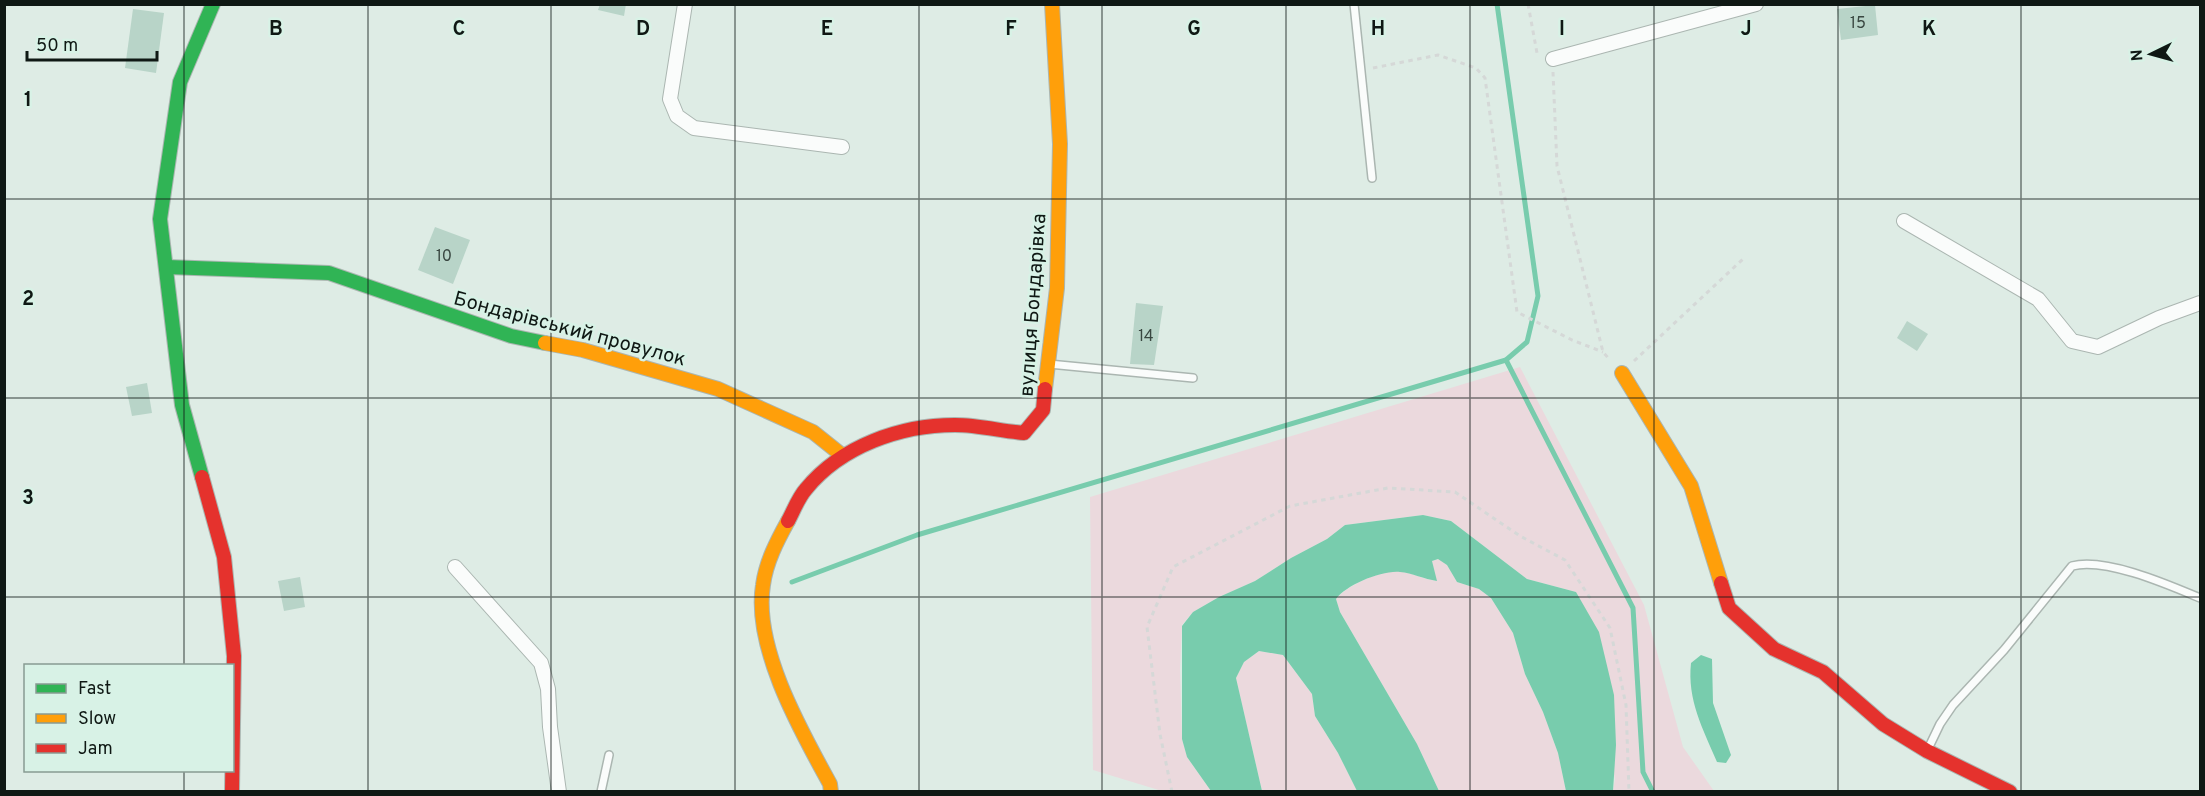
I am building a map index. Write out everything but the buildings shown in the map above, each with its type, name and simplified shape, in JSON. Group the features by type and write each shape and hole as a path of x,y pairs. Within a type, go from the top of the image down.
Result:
{"street":[{"path":"213,4 180,82 160,219 182,405 224,556 234,664"},
{"path":"685,4 670,99 677,116 694,128 842,147"},
{"name":"вулиця Бондарівка","path":"831,792 830,784 795,722 771,657 762,605 764,578 776,544 805,489 826,467 843,456 875,440 923,427 957,425 1024,433 1043,410 1057,288 1060,144 1052,4"},
{"path":"1553,59 1756,4"},
{"path":"1904,221 2037,299 2072,341 2098,347 2159,318 2200,303"},
{"name":"Бондарівський провулок","path":"167,267 329,273 511,336 583,350 718,389 813,432 843,456"},
{"path":"1622,373 1691,486 1729,608 1774,649 1823,672 1883,724 1927,751 2010,792"},
{"path":"455,567 541,663 548,689 550,727 559,792"},
{"path":"232,772 232,792"}],"lane":[{"path":"1353,4 1372,178"},
{"path":"1049,364 1193,378"},
{"path":"1927,751 1940,724 1953,705 2004,650 2072,566 2077,564 2112,568 2163,582 2200,598"},
{"path":"601,792 609,755"}],"path":[{"path":"1528,4 1537,53 1553,59 1557,166 1603,352"},
{"path":"1360,70 1438,55 1476,68 1485,78 1517,312 1567,338 1603,352 1622,373 1743,259"},
{"path":"1172,792 1161,734 1147,627 1173,567 1290,506 1388,488 1455,492 1520,536 1566,560 1610,628 1626,705 1629,792"}],"shaded area":[{"path":"1520,367 1644,605 1683,747 1714,791 1613,791 1615,779 1576,592 1527,579 1451,521 1423,515 1345,525 1327,539 1255,581 1193,612 1182,625 1180,669 1182,739 1187,757 1211,791 1162,791 1093,770 1090,497"},
{"path":"1423,515 1451,521 1527,579 1576,592 1599,632 1614,695 1616,745 1613,791 1566,791 1558,753 1543,712 1525,674 1513,633 1491,598 1479,589 1457,582 1447,565 1438,559 1432,561 1437,581 1405,573 1384,573 1356,584 1336,599 1340,612 1417,744 1439,791 1357,791 1338,753 1315,716 1312,694 1283,655 1259,651 1244,662 1236,678 1262,791 1211,791 1187,757 1182,739 1182,626 1193,612 1255,581 1327,539 1345,525"},
{"path":"1439,559 1447,565 1457,582 1479,589 1491,598 1513,633 1525,674 1543,712 1558,753 1566,791 1439,791 1417,744 1340,612 1336,599 1356,584 1374,576 1399,571 1436,581 1432,561"},
{"path":"1259,651 1283,655 1312,694 1315,716 1338,753 1357,791 1262,791 1236,678 1244,662"},
{"path":"1701,655 1712,659 1713,703 1731,755 1726,763 1717,762 1694,702 1690,677 1691,663"}],"waterway":[{"path":"792,582 917,535 1506,360 1527,342 1538,296 1497,4"},
{"path":"1506,360 1633,608 1643,772 1653,792"}],"traffic: fast":[{"path":"202,477 182,405 160,219 180,82 213,4"},
{"path":"167,267 329,273 511,336 545,343"}],"traffic: slow":[{"path":"1045,389 1057,288 1060,144 1052,4"},
{"path":"545,343 583,350 718,389 813,432 843,456"},
{"path":"1622,373 1691,486 1721,583"},
{"path":"788,521 772,552 764,576 762,609 765,635 782,688 830,784 831,792"}],"traffic: jam":[{"path":"788,521 806,489 820,474 854,450 893,434 935,426 964,425 1024,433 1043,410 1045,389"},
{"path":"202,477 224,557 234,664"},
{"path":"1721,583 1729,608 1774,649 1823,672 1883,724 1927,751 2010,792"},
{"path":"232,772 232,792"}]}
